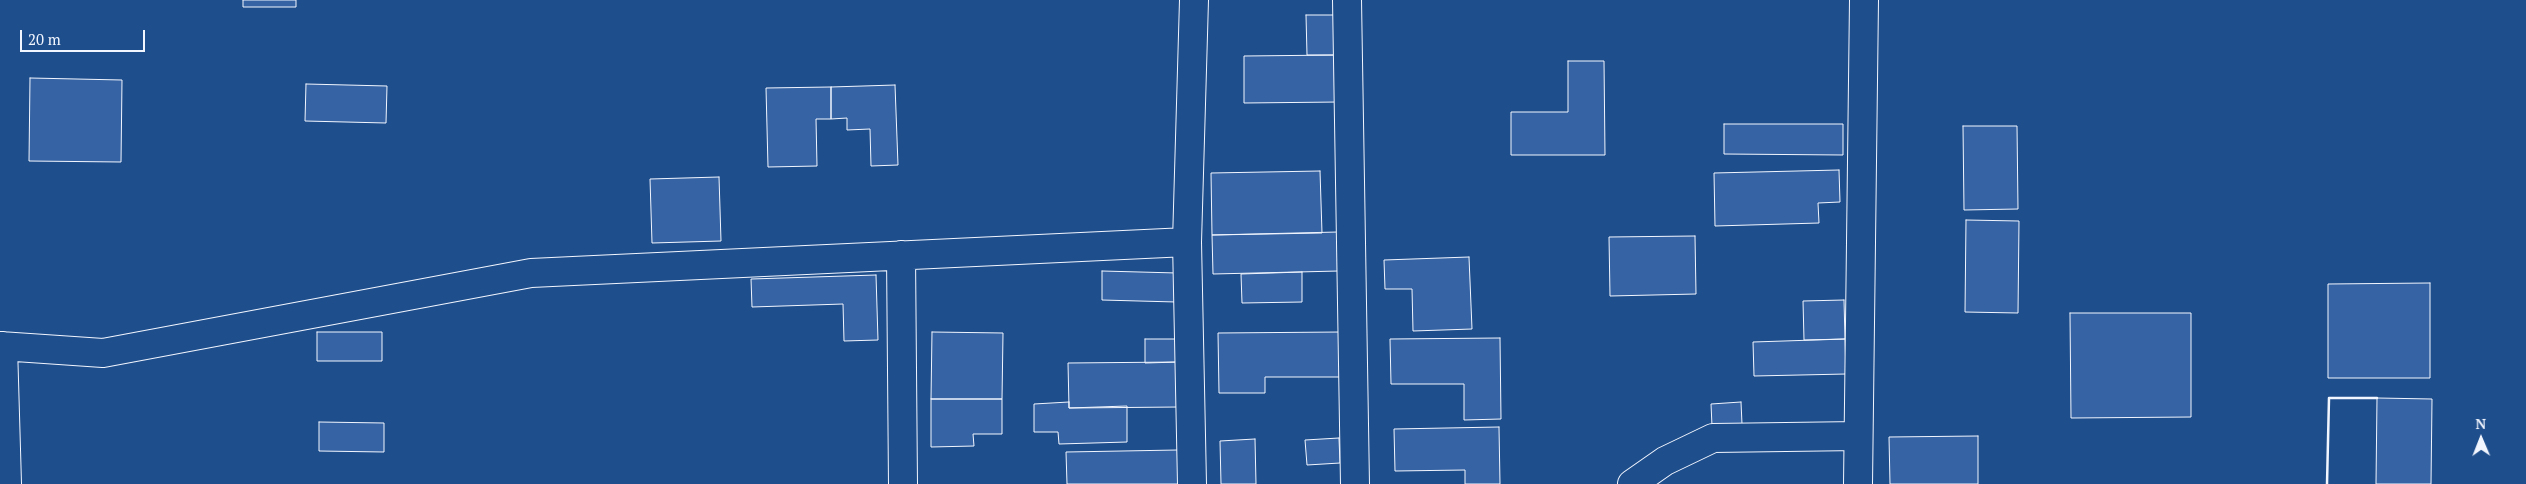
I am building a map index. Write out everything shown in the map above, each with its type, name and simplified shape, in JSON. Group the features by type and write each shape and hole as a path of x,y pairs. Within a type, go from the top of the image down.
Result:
{"street":[{"path":"1192,484 1187,242 1194,0"},
{"path":"1347,0 1355,484"},
{"path":"1858,484 1864,0"},
{"path":"6,484 2,346 103,352 531,273 1187,242"},
{"path":"901,255 903,484"},
{"path":"1632,484 1665,461 1713,438 1858,436"}],"building":[{"path":"243,0 296,0 296,7 243,7"},
{"path":"1306,15 1338,15 1339,55 1307,55"},
{"path":"1339,55 1339,102 1244,103 1244,56"},
{"path":"1568,61 1604,61 1605,155 1511,155 1511,112 1568,112"},
{"path":"30,78 122,80 121,162 29,161"},
{"path":"306,84 387,86 386,123 305,121"},
{"path":"895,85 898,165 871,166 870,129 847,130 847,118 831,119 831,87"},
{"path":"831,87 831,119 816,119 817,166 768,167 766,88"},
{"path":"1724,124 1843,124 1843,155 1724,154"},
{"path":"1963,126 2017,126 2018,209 1964,210"},
{"path":"1839,170 1840,202 1818,203 1819,223 1715,226 1714,173"},
{"path":"1320,171 1322,233 1212,235 1211,173"},
{"path":"719,177 721,241 652,243 650,179"},
{"path":"1966,220 2019,221 2018,313 1965,312"},
{"path":"1338,232 1339,271 1213,274 1212,235"},
{"path":"1695,236 1696,294 1610,296 1609,237"},
{"path":"1469,257 1472,329 1413,331 1412,289 1385,289 1384,260"},
{"path":"1102,271 1177,273 1176,302 1102,300"},
{"path":"1302,272 1302,302 1242,303 1241,274"},
{"path":"876,275 878,340 844,341 843,304 752,307 751,279"},
{"path":"2430,283 2430,378 2328,378 2328,284"},
{"path":"1844,300 1845,339 1804,340 1803,301"},
{"path":"2070,313 2191,313 2191,417 2071,418"},
{"path":"317,332 382,332 382,361 317,361"},
{"path":"932,332 1003,333 1002,399 931,399"},
{"path":"1342,332 1342,377 1265,377 1265,393 1219,393 1218,333"},
{"path":"1500,338 1501,419 1464,420 1464,384 1391,384 1390,339"},
{"path":"1145,339 1179,339 1179,362 1145,363"},
{"path":"1845,339 1846,374 1754,376 1753,342"},
{"path":"1179,362 1179,407 1069,408 1068,363"},
{"path":"2377,398 2432,399 2431,484 2376,484"},
{"path":"931,399 1002,399 1002,434 973,434 974,446 931,447"},
{"path":"1069,402 1069,408 1127,406 1127,442 1059,444 1058,432 1034,432 1034,404"},
{"path":"1741,402 1742,424 1712,426 1711,404"},
{"path":"319,422 384,423 384,452 319,451"},
{"path":"1499,427 1500,484 1465,484 1465,470 1395,471 1394,429"},
{"path":"1978,436 1978,484 1890,484 1889,437"},
{"path":"1339,438 1340,463 1307,465 1305,440"},
{"path":"1255,439 1256,484 1221,484 1220,441"},
{"path":"1178,450 1179,484 1067,484 1066,452"}],"wall":[{"path":"2327,484 2329,398 2377,398"}]}
